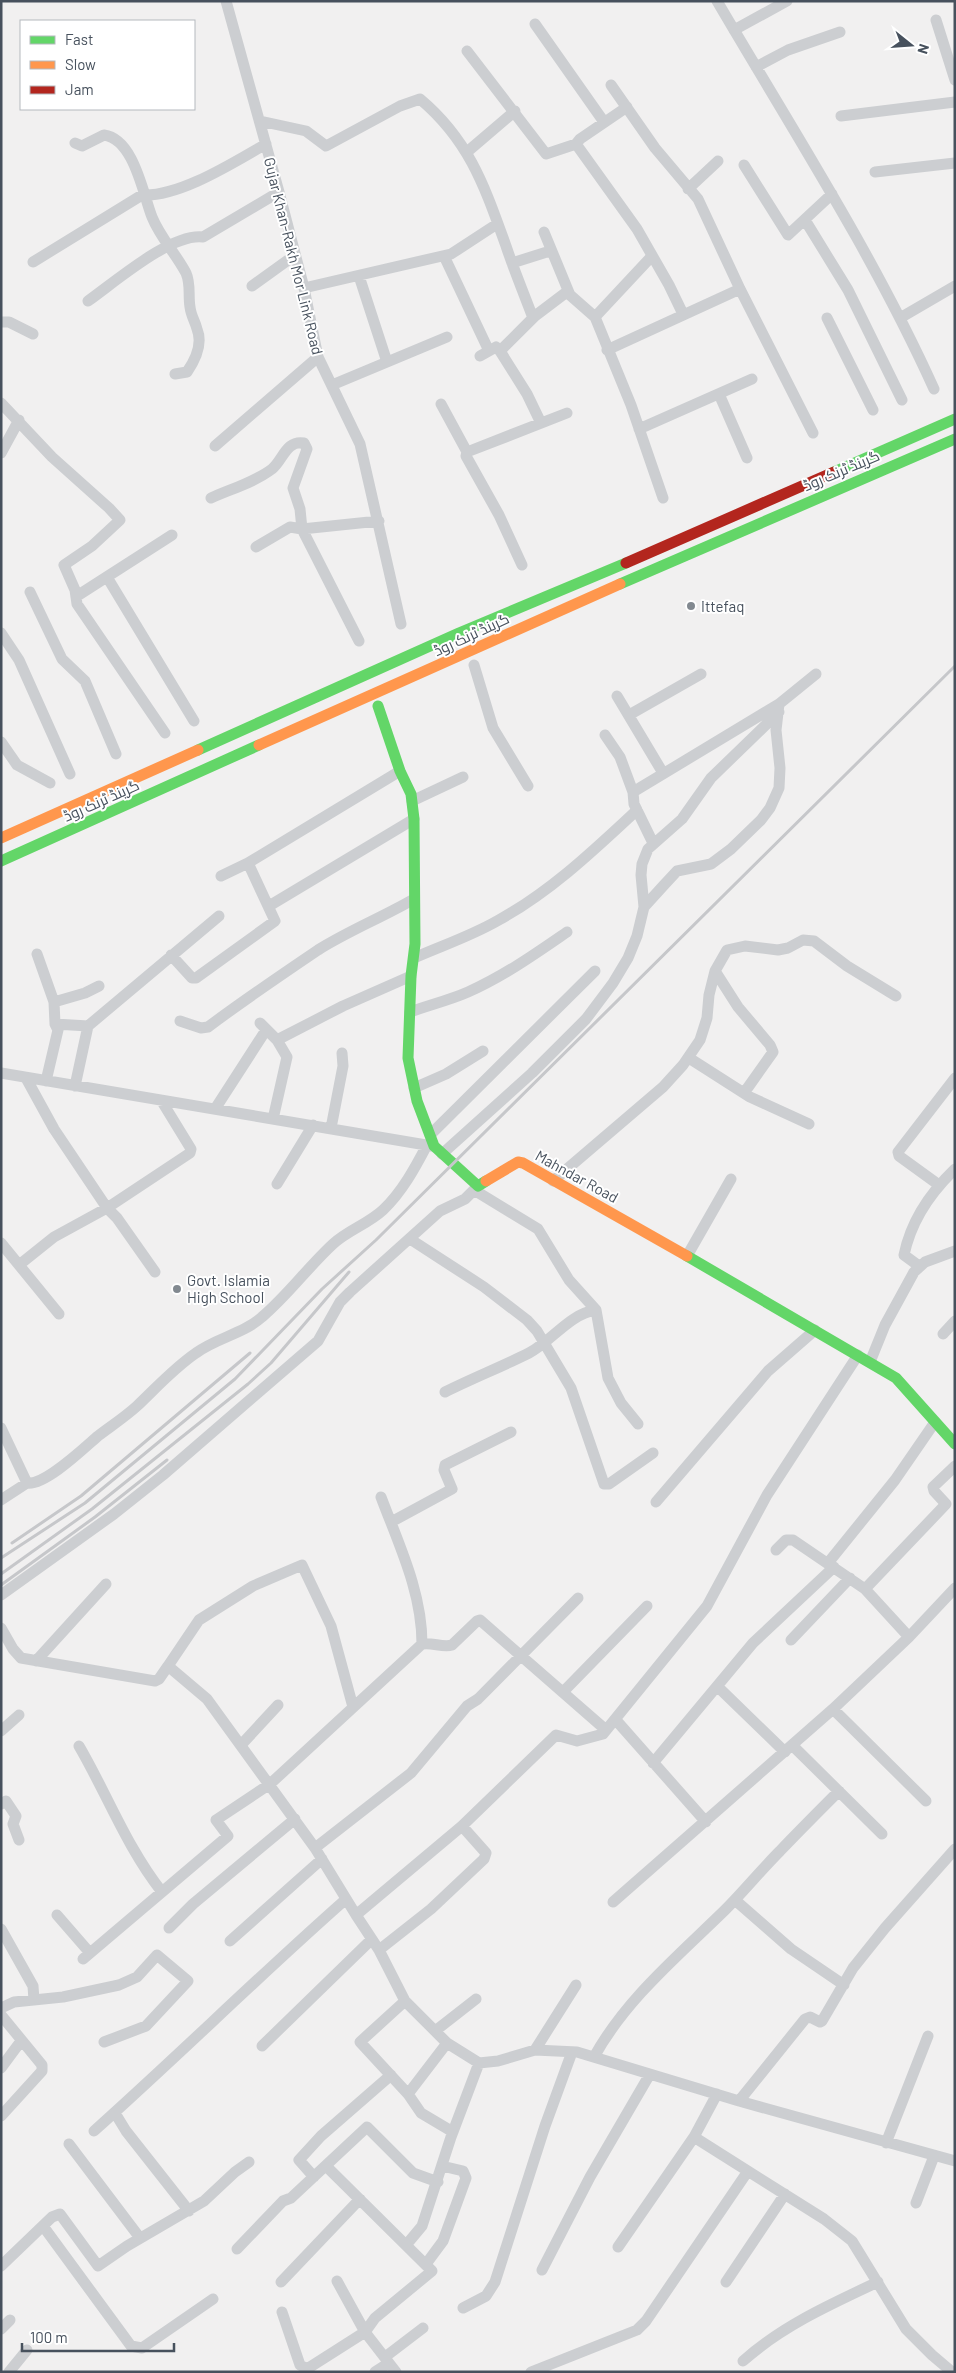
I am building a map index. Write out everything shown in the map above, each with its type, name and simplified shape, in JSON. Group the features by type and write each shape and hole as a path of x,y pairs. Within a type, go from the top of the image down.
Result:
{"main road":[{"name":"گرینڈ ٹرنک روڈ","path":"1,838 459,633 576,585 955,419"},
{"name":"گرینڈ ٹرنک روڈ","path":"1,861 809,500 955,439"},
{"path":"459,633 468,653"},
{"path":"378,706 400,771 411,794 414,819 414,958 411,976 408,1058 414,1088 433,1145 476,1188"},
{"name":"Mahndar Road","path":"476,1188 518,1162 523,1163 553,1181 586,1197 858,1354 896,1378 955,1444"}],"street":[{"name":"Gujar Khan-Rakh Mor Link Road","path":"226,1 304,288 318,357 360,444 401,624"},
{"path":"717,1 832,194 900,318 934,390"},
{"path":"734,30 787,1"},
{"path":"936,20 952,65 955,80"},
{"path":"535,24 604,122"},
{"path":"756,67 788,50 840,32"},
{"path":"467,51 515,111 546,154 551,154 576,144 580,138 627,107"},
{"path":"611,85 655,148 698,199 740,289 813,433"},
{"path":"260,121 306,131 326,146 400,106 420,99 440,116 466,152 486,190 533,318"},
{"path":"840,116 955,102"},
{"path":"466,152 515,111"},
{"path":"75,143 82,146 104,135 114,138 126,150 146,195 152,216 187,277 190,310 199,334 199,345 194,361 187,372 175,374"},
{"path":"33,262 142,195 153,196 203,179 266,144"},
{"path":"576,144 637,229 670,285 683,314"},
{"path":"688,189 718,161"},
{"path":"875,172 955,163"},
{"path":"744,165 784,232 788,235 832,194"},
{"path":"88,301 168,245 189,236 203,237 279,192"},
{"path":"805,220 848,290 902,400"},
{"path":"304,288 444,256 459,250 498,224"},
{"path":"544,232 550,251 568,291 582,307 595,317 639,429 663,498"},
{"path":"512,263 550,251"},
{"path":"252,286 295,254"},
{"path":"444,256 490,353 527,394 540,422"},
{"path":"595,317 652,256"},
{"path":"359,276 387,362"},
{"path":"900,318 955,286"},
{"path":"607,350 740,289"},
{"path":"490,353 568,291"},
{"path":"827,318 872,410"},
{"path":"1,322 9,322 33,334"},
{"path":"332,385 447,337"},
{"path":"215,446 318,357"},
{"path":"639,429 752,379"},
{"path":"719,394 747,458"},
{"path":"1,403 52,457 120,520 92,546 64,565 77,596 77,604 165,733"},
{"path":"441,404 467,452 466,456 499,515 522,565"},
{"path":"467,452 567,412"},
{"path":"1,453 19,420"},
{"path":"211,498 271,470 290,446 304,443 307,449 306,454 295,478 294,488 300,509 302,530 359,641"},
{"path":"256,547 290,527 302,530 379,521"},
{"path":"77,596 172,535"},
{"path":"107,577 194,721"},
{"path":"30,592 62,659 85,682 116,754"},
{"path":"1,633 19,660 70,774"},
{"path":"474,665 493,728 528,786"},
{"path":"629,716 701,674"},
{"path":"1,1074 433,1145 532,1073 586,1018 613,983 628,958 637,936 644,908 641,882 642,864 653,844 682,819 711,778 779,708 816,674"},
{"path":"617,696 663,773"},
{"path":"633,792 663,773 779,708"},
{"path":"644,908 677,871 711,864 755,827 770,808 779,788 780,777 776,730 779,708"},
{"path":"605,734 620,757 633,792 634,804 653,844"},
{"path":"1,742 17,765 50,783"},
{"path":"221,876 248,863 400,771"},
{"path":"412,801 462,777"},
{"path":"414,958 497,922 540,894 574,868 637,810"},
{"path":"269,906 414,819"},
{"path":"170,954 192,978 196,978 275,922 248,863"},
{"path":"180,1021 201,1028 208,1027 255,991 289,972 319,949 414,899"},
{"path":"75,1086 88,1026 147,978 170,954 219,916"},
{"path":"410,1012 467,993 523,962 567,932"},
{"path":"553,1181 663,1087 689,1058 700,1040 707,1018 709,995 715,971 727,950 745,946 778,950 808,939 814,941 865,978 896,996"},
{"path":"37,954 54,1002 55,1024 58,1030 46,1081"},
{"path":"1,1500 27,1483 33,1484 41,1481 64,1464 137,1406 186,1359 205,1346 245,1329 261,1318 333,1243 375,1217 386,1207 433,1145 595,971"},
{"path":"715,971 738,1007 770,1045 773,1052 744,1093"},
{"path":"277,1040 343,1006 411,976"},
{"path":"54,1002 85,993 99,986"},
{"path":"55,1024 88,1026"},
{"path":"215,1109 263,1026 277,1040 287,1057 273,1119"},
{"path":"414,1088 446,1074 482,1051"},
{"path":"330,1128 343,1066 342,1054"},
{"path":"689,1058 744,1093 809,1124"},
{"path":"26,1078 54,1129 107,1208 129,1234 155,1272"},
{"path":"939,1185 900,1156 898,1152 955,1078"},
{"path":"19,1265 54,1237 107,1208 190,1153 191,1148 161,1100"},
{"path":"277,1184 313,1125"},
{"path":"919,1266 904,1255 908,1237 920,1213 939,1185 953,1173"},
{"path":"687,1256 731,1178"},
{"path":"1,1595 114,1514 163,1475 318,1341 340,1302 440,1211 465,1198 476,1188 529,1221 538,1229 569,1280 596,1310 608,1378 621,1403 638,1424"},
{"path":"410,1238 468,1276 531,1324 545,1342 571,1388 604,1484 609,1484 652,1454"},
{"path":"1,1243 5,1256 19,1265 59,1314"},
{"path":"870,1362 885,1325 919,1266 955,1251"},
{"path":"445,1392 530,1352 574,1318 596,1310"},
{"path":"943,1334 955,1321"},
{"path":"656,1502 768,1371 815,1330"},
{"path":"356,1915 462,1826 556,1735 577,1741 603,1734 707,1606 768,1495 858,1354"},
{"path":"653,1763 753,1643 831,1565 895,1480 935,1422"},
{"path":"1,1428 27,1483"},
{"path":"391,1522 452,1490 444,1470 445,1465 511,1432"},
{"path":"865,1589 944,1507 946,1504 934,1491 933,1487 955,1466"},
{"path":"380,1497 413,1582 422,1623 422,1644"},
{"path":"776,1550 786,1540 793,1540 865,1589 909,1637"},
{"path":"1,1628 19,1656 155,1681 159,1679 199,1620 253,1586 302,1565 331,1626 353,1706"},
{"path":"791,1640 850,1578"},
{"path":"36,1660 106,1584"},
{"path":"613,1902 834,1709 909,1637 955,1588"},
{"path":"316,1848 411,1773 467,1706 478,1699 578,1598"},
{"path":"563,1692 647,1606"},
{"path":"57,1915 87,1956 228,1836 216,1820 270,1784 422,1644 432,1642 447,1646 452,1645 477,1621 480,1620 606,1730"},
{"path":"168,1666 207,1699 270,1784 316,1848 345,1900 379,1950 405,2001 447,2043 479,2063 498,2061 535,2050 572,2052 594,2057 739,2101 955,2161"},
{"path":"717,1686 839,1791 882,1834"},
{"path":"241,1745 278,1705"},
{"path":"834,1709 926,1801"},
{"path":"1,1731 19,1715"},
{"path":"615,1719 706,1822"},
{"path":"79,1746 100,1781 149,1875 162,1892"},
{"path":"594,2057 603,2040 624,2011 682,1949 735,1900 839,1791"},
{"path":"1,1804 6,1801 14,1811 16,1818 14,1826 20,1840"},
{"path":"169,1928 193,1904 295,1819"},
{"path":"379,1950 432,1909 484,1859 486,1853 462,1826"},
{"path":"739,2101 805,2019 810,2017 820,2022 822,2021 853,1968 885,1928 955,1849"},
{"path":"230,1941 322,1859"},
{"path":"94,2131 212,2024 285,1952 345,1900"},
{"path":"735,1900 792,1949 844,1985"},
{"path":"1,1929 33,1986 34,2000"},
{"path":"262,2046 371,1940"},
{"path":"1,2008 14,2002 63,1997 120,1985 138,1977 157,1955 188,1981 146,2026 104,2042"},
{"path":"535,2050 576,1985"},
{"path":"435,2031 476,1999"},
{"path":"405,2001 360,2042 408,2094 416,2108 429,2120 452,2132"},
{"path":"1,2014 42,2065 42,2072 1,2116"},
{"path":"886,2143 928,2036"},
{"path":"1,2068 21,2041"},
{"path":"408,2094 447,2043"},
{"path":"463,2308 486,2296 495,2282 545,2126 572,2052"},
{"path":"407,2244 422,2226 438,2182 452,2132 479,2063"},
{"path":"542,2270 590,2177 650,2074"},
{"path":"314,2177 299,2160 321,2136 390,2075"},
{"path":"618,2246 694,2137 717,2094"},
{"path":"115,2113 126,2131 189,2211"},
{"path":"237,2249 283,2201 291,2198 366,2127 413,2173 438,2182"},
{"path":"694,2137 824,2219 852,2240 906,2329 952,2372"},
{"path":"69,2144 140,2238"},
{"path":"916,2203 934,2156"},
{"path":"1,2266 57,2214 62,2215 98,2266 140,2238 204,2201 234,2172 249,2162"},
{"path":"282,2312 300,2365 305,2370 365,2332 375,2318 432,2270 326,2166"},
{"path":"426,2264 443,2241 466,2178 465,2172 442,2166"},
{"path":"531,2372 637,2330 646,2321 748,2171"},
{"path":"726,2282 785,2194"},
{"path":"281,2282 360,2198"},
{"path":"43,2226 132,2346 136,2348 142,2348 213,2299"},
{"path":"337,2281 365,2332 390,2364"},
{"path":"742,2361 777,2335 835,2302 878,2282"},
{"path":"1,2329 10,2320"},
{"path":"375,2372 390,2364 423,2328"},
{"path":"8,2372 26,2350"}],"railway":[{"path":"1,1558 85,1503 235,1379 322,1289 376,1240 955,666"},
{"path":"1,1574 92,1509 248,1384 271,1363 349,1272"},
{"path":"12,1543 81,1496 250,1353"},
{"path":"1,1585 95,1517 167,1460"}],"traffic: fast":[{"path":"834,472 955,419"},
{"path":"620,584 955,439"},
{"path":"198,750 459,633 626,563"},
{"path":"378,706 400,771 411,794 414,819 415,944 411,976 408,1058 417,1101 434,1146 478,1186 486,1181"},
{"path":"1,861 259,745"},
{"path":"687,1256 896,1378 955,1444"}],"traffic: slow":[{"path":"259,745 620,584"},
{"path":"1,838 198,750"},
{"path":"486,1181 518,1162 523,1163 687,1256"}],"traffic: jam":[{"path":"626,563 834,472"}],"place":[{"name":"Ittefaq","path":"691,606"},
{"name":"Govt. Islamia High School","path":"177,1289"}]}
